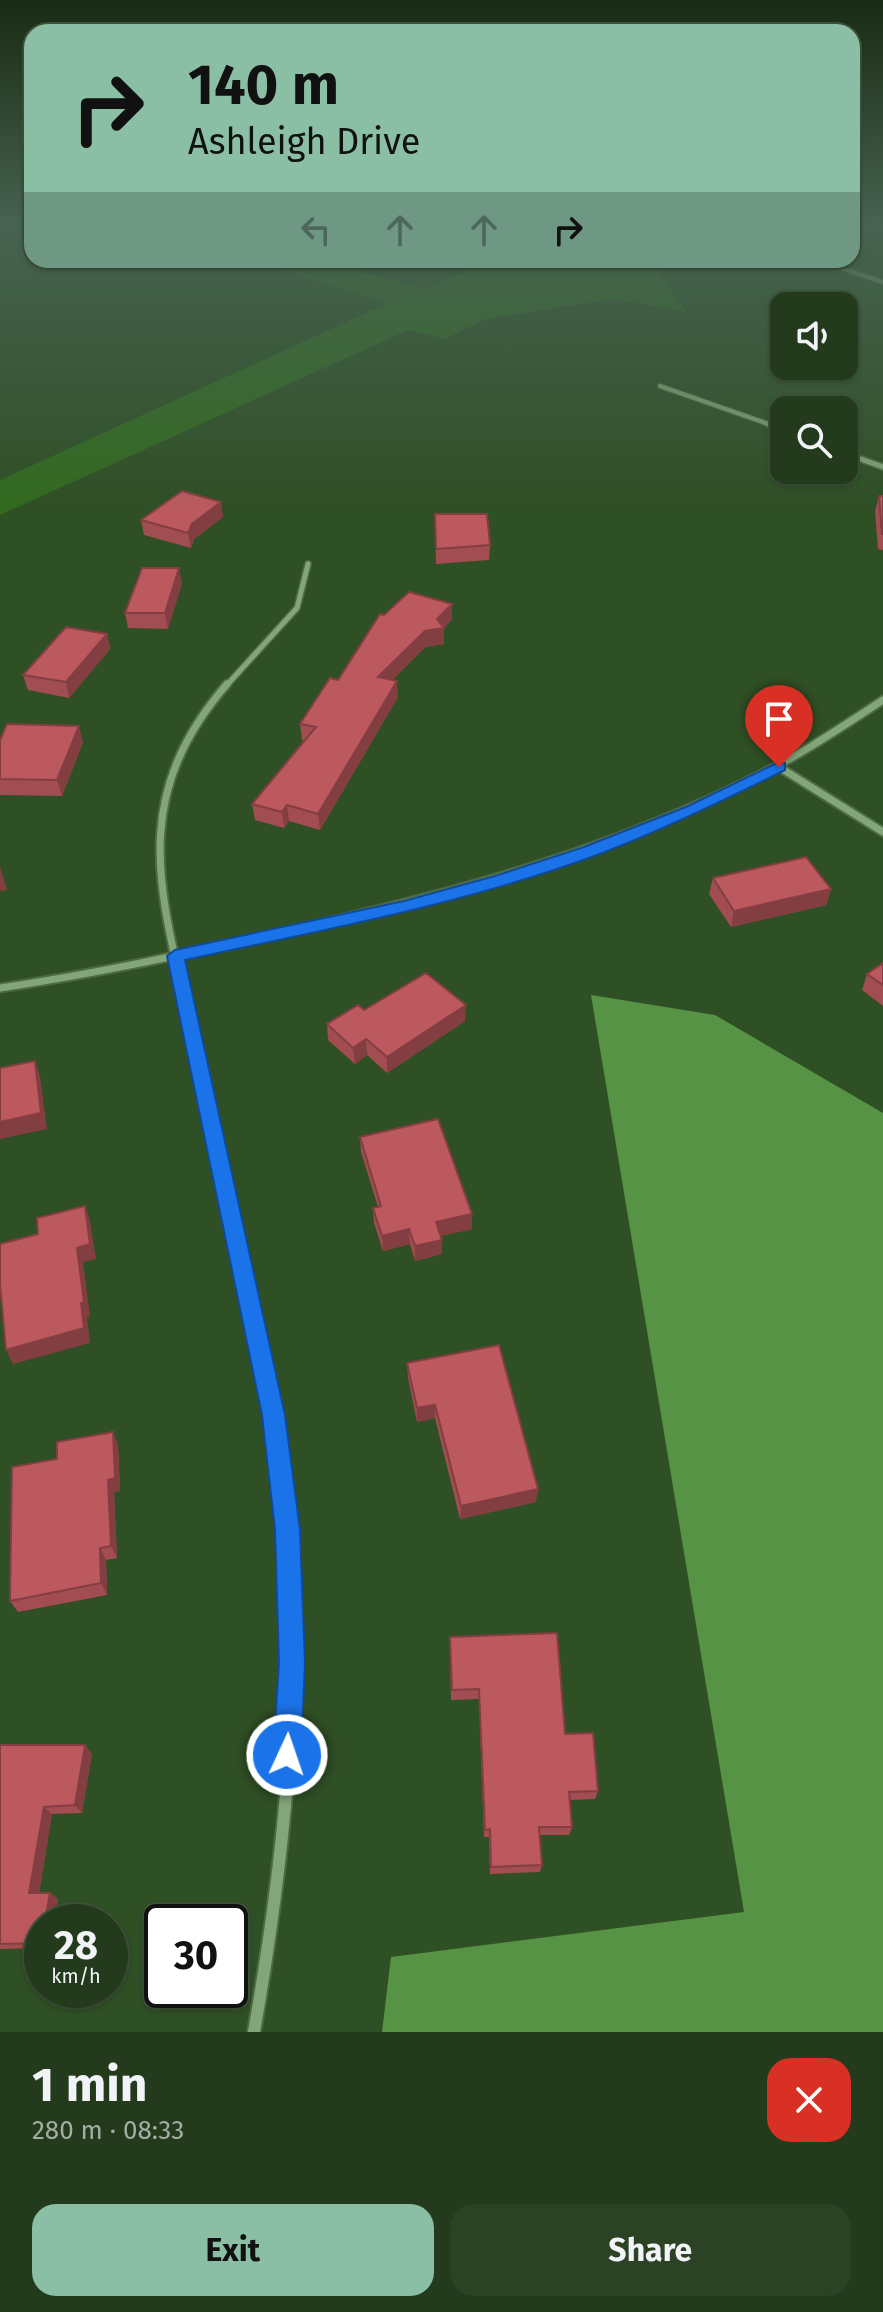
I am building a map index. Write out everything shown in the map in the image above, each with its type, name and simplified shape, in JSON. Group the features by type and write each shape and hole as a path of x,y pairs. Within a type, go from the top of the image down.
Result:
{"street":[{"path":"660,386 770,425"},
{"path":"858,458 883,467"},
{"path":"254,2032 284,1816 292,1663 288,1530 273,1415 175,956 159,867 159,831 164,797 176,759 195,724 219,692 300,605 308,564"},
{"path":"0,988 175,956 404,907 590,851 691,811 779,767 839,732 883,700"},
{"path":"779,767 883,832"}],"green space":[{"path":"349,321 481,321 445,339 408,330 0,515 0,480"},
{"path":"591,995 715,1015 883,1113 883,2032 382,2032 391,1957 744,1912"}],"building":[{"path":"182,491 221,502 192,524 188,533 141,520"},
{"path":"879,496 883,496 883,534 882,534"},
{"path":"435,514 487,514 490,545 436,549"},
{"path":"142,568 179,568 165,613 125,613"},
{"path":"409,592 452,604 437,619 444,628 425,631 378,677 397,681 318,814 287,805 282,812 252,804 316,727 300,724 330,678 338,680 380,614 384,615"},
{"path":"66,627 107,634 66,682 23,675"},
{"path":"7,724 79,726 57,780 0,779 0,740"},
{"path":"806,857 831,889 734,911 713,878"},
{"path":"883,963 883,985 867,974"},
{"path":"426,973 466,1005 387,1057 366,1039 353,1048 327,1024 358,1005 364,1010"},
{"path":"35,1061 41,1113 0,1122 0,1068"},
{"path":"438,1119 472,1214 436,1222 442,1240 415,1246 409,1229 382,1236 373,1208 381,1206 360,1137"},
{"path":"85,1206 90,1244 77,1248 84,1328 6,1350 0,1244 38,1234 37,1218"},
{"path":"499,1345 538,1489 461,1506 435,1405 417,1408 407,1363"},
{"path":"113,1432 115,1478 108,1480 111,1546 100,1548 101,1583 10,1601 12,1467 57,1459 57,1442"},
{"path":"557,1633 565,1734 593,1733 598,1791 569,1792 572,1827 539,1827 542,1865 491,1867 490,1829 485,1830 479,1689 452,1690 450,1637"},
{"path":"0,1745 85,1745 75,1805 44,1807 29,1893 50,1893 48,1904 24,1904 24,1943 0,1944"}],"route":[{"path":"287,1755 292,1663 288,1530 273,1415 175,956 404,907 500,880 590,851 691,811 779,767"}]}
